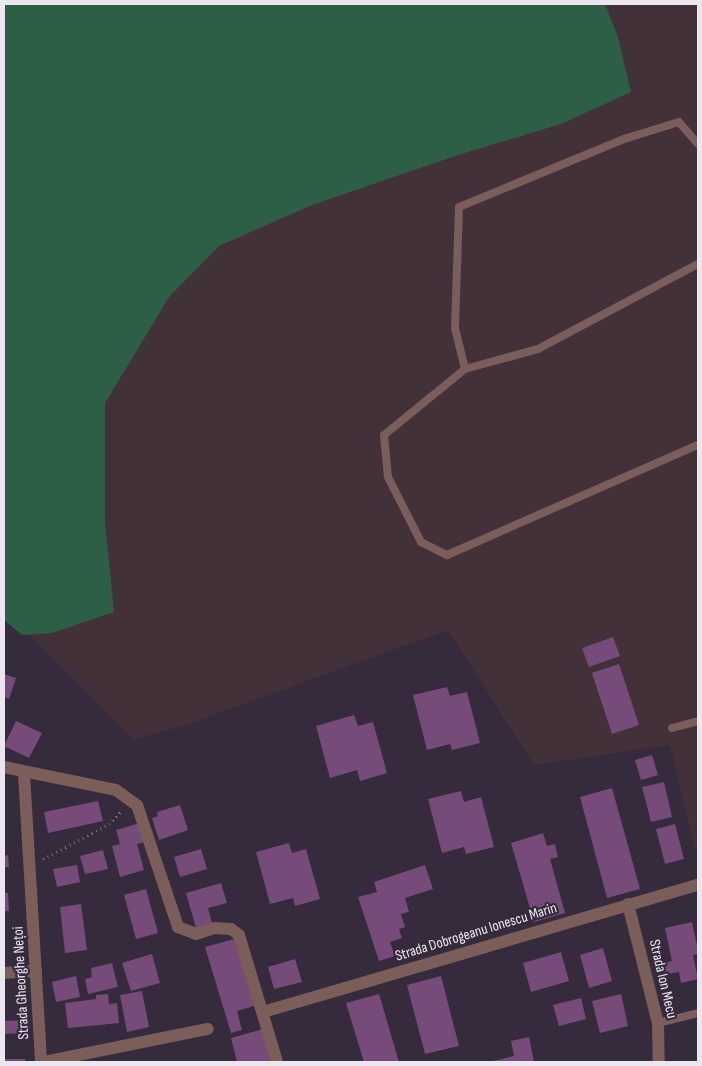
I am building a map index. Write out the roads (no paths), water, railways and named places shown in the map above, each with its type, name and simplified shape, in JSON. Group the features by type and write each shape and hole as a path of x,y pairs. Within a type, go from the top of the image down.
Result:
{"street":[{"path":"4,767 24,774 116,790 131,800 142,815 178,927 196,934 214,928 230,929 239,934 264,1012 277,1062"},
{"name":"Strada Gheorghe Nețoi","path":"24,774 43,1062"},
{"name":"Strada Dobrogeanu Ionescu Marin","path":"264,1012 698,885"},
{"name":"Strada Ion Mecu","path":"628,904 658,1023 659,1062"},
{"path":"4,973 36,971"},
{"path":"43,1062 208,1029"}],"lane":[{"path":"465,369 454,328 459,207 624,139 679,122 698,144"},
{"path":"698,264 538,349 465,369 384,435 388,477 421,542 447,555 698,445"},
{"path":"672,728 698,721"},
{"path":"658,1023 698,1013"}]}
